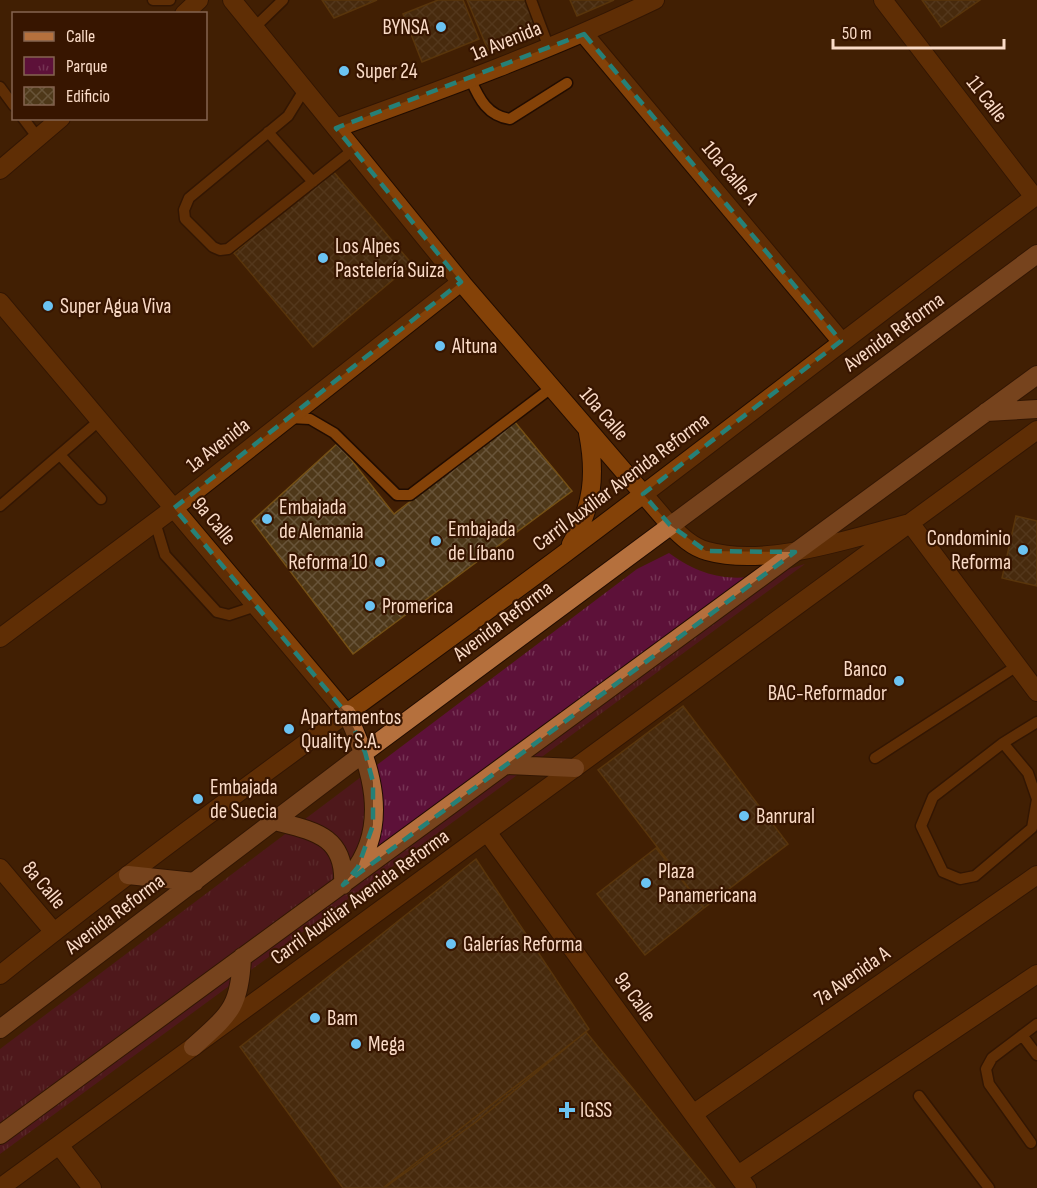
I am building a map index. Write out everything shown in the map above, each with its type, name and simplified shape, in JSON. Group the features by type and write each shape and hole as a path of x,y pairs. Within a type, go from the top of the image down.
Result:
{"main road":[{"name":"Avenida Reforma","path":"0,1029 365,752 1037,254"},
{"path":"0,1135 1037,375"},
{"path":"986,412 1037,409"},
{"path":"343,885 358,867 373,825 373,782 365,752 347,714"},
{"path":"506,765 575,768"},
{"path":"275,821 310,830 327,839 342,865 343,885"},
{"path":"128,875 195,882"},
{"path":"193,1047 229,1014 241,987 242,957"}],"street":[{"path":"186,12 199,0"},
{"name":"10a Calle","path":"232,0 461,282 670,525 690,543 706,551 727,555 795,552 910,523"},
{"name":"11 Calle","path":"883,0 1036,196"},
{"name":"1a Avenida","path":"336,128 471,80 584,34 648,2"},
{"name":"10a Calle A","path":"584,34 841,341"},
{"path":"0,170 59,120"},
{"name":"Carril Auxiliar Avenida Reforma","path":"0,975 128,875 566,553 841,341 1036,196"},
{"name":"1a Avenida","path":"0,638 174,508 461,282"},
{"name":"9a Calle","path":"0,302 347,714"},
{"name":"Carril Auxiliar Avenida Reforma","path":"0,1188 1037,430"},
{"path":"566,553 582,525 592,495 594,463 588,431"},
{"path":"910,523 1037,692"},
{"name":"9a Calle","path":"487,832 743,1181"},
{"name":"8a Calle","path":"0,868 54,932"},
{"name":"7a Avenida A","path":"693,1114 1037,875"},
{"path":"743,1181 1037,974"},
{"path":"59,1145 92,1188"}],"lane":[{"path":"153,0 170,0"},
{"path":"254,28 283,0"},
{"path":"531,0 549,48"},
{"path":"471,80 478,95 492,112 510,119 567,83"},
{"path":"0,87 12,103"},
{"path":"304,90 288,116 189,198 183,210 185,219 213,247 220,250 228,249 353,150"},
{"path":"24,120 38,138"},
{"path":"268,132 313,182"},
{"path":"289,418 310,419 334,433 397,495 410,495 551,388"},
{"path":"0,506 100,420"},
{"path":"60,455 101,498"},
{"path":"155,522 165,555 217,612 229,615 256,606"},
{"path":"875,758 1017,666"},
{"path":"1003,743 1028,773 1037,799 1032,828 975,876 960,879 943,872 921,826 933,797 1003,743 1037,722"},
{"path":"1031,1143 989,1084 986,1069 992,1058 1037,1024"},
{"path":"1022,1035 1037,1055"},
{"path":"919,1095 989,1188"}],"highlighted area":[{"path":"584,34 841,341 643,494 670,525 706,551 795,552 343,885 358,867 373,825 373,782 365,752 347,714 174,508 461,282 336,128"}],"green space":[{"path":"669,553 703,572 735,578 768,574 805,564 0,1154 0,1049 637,569"}],"building":[{"path":"322,0 377,0 334,18"},
{"name":"BYNSA","path":"438,0 463,0 479,39 422,62 403,14"},
{"path":"467,0 525,0 537,30 488,50"},
{"path":"570,0 614,0 577,16"},
{"path":"922,0 980,0 941,27"},
{"name":"Los Alpes Pastelería Suiza","path":"332,170 412,264 313,347 234,253"},
{"name":"Reforma 10","path":"514,421 572,491 353,654 252,521 338,443 394,514"},
{"name":"Condominio Reforma","path":"1016,516 1037,521 1037,586 1002,578"},
{"path":"683,706 788,844 704,908 598,770"},
{"path":"656,848 704,908 645,955 597,894"},
{"name":"Galerías Reforma","path":"476,859 589,1029 476,1122 384,1188 343,1188 240,1047"},
{"name":"IGSS","path":"586,1032 715,1188 383,1188"}],"place":[{"name":"BYNSA","path":"441,27"},
{"name":"Super 24","path":"344,71"},
{"name":"Los Alpes Pastelería Suiza","path":"323,258"},
{"name":"Super Agua Viva","path":"48,306"},
{"name":"Altuna","path":"440,346"},
{"name":"Embajada de Alemania","path":"267,519"},
{"name":"Embajada de Líbano","path":"436,541"},
{"name":"Condominio Reforma","path":"1023,550"},
{"name":"Reforma 10","path":"380,562"},
{"name":"Promerica","path":"370,606"},
{"name":"Banco BAC-Reformador","path":"899,681"},
{"name":"Apartamentos Quality S.A.","path":"289,729"},
{"name":"Embajada de Suecia","path":"198,799"},
{"name":"Banrural","path":"744,816"},
{"name":"Plaza Panamericana","path":"646,883"},
{"name":"Galerías Reforma","path":"451,944"},
{"name":"Bam","path":"315,1018"},
{"name":"Mega","path":"356,1044"},
{"name":"IGSS","path":"567,1110"}]}
